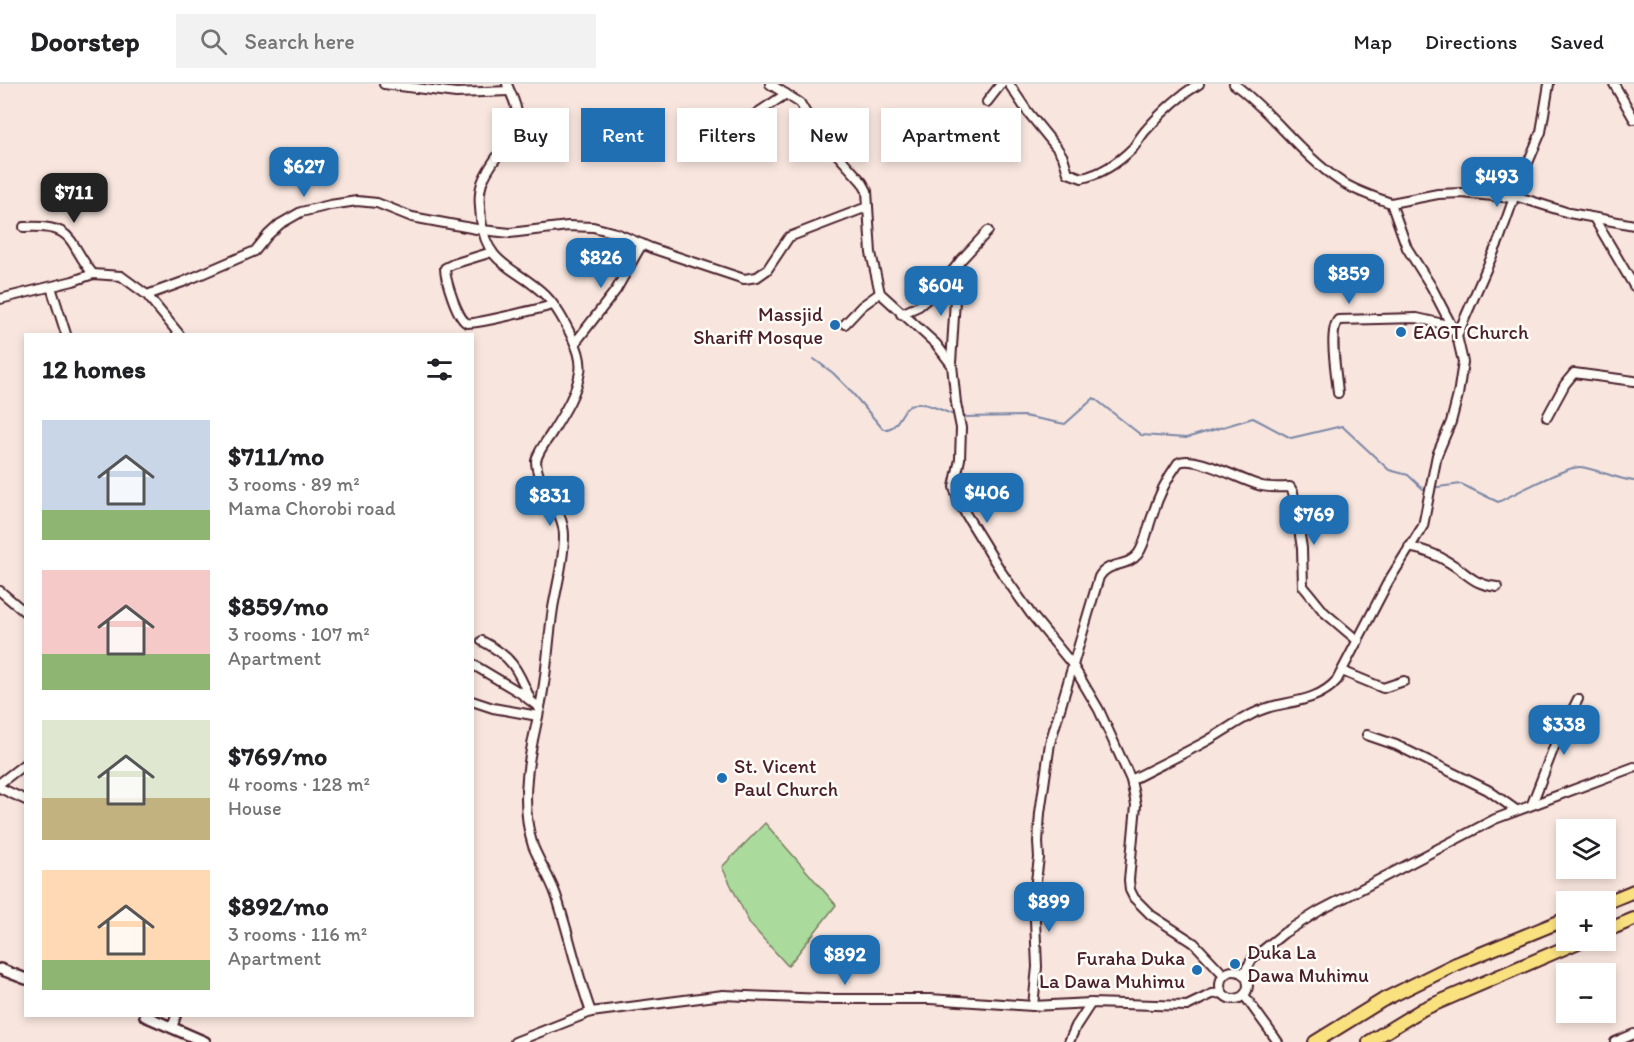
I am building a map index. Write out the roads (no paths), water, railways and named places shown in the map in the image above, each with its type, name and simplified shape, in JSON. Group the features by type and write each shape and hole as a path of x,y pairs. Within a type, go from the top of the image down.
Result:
{"highway":[{"path":"1616,898 1634,891"},
{"path":"1616,926 1634,919"},
{"path":"1315,1042 1383,1000 1435,974 1556,923"},
{"path":"1369,1042 1388,1036 1423,1009 1557,951"}],"street":[{"path":"384,84 400,88 456,93 508,88 517,116 503,147 482,183 479,198 482,230 492,252 504,266 539,290 553,305 575,344 580,363 578,380 536,461 536,471 562,522 564,536 539,712 527,778 529,831 533,847 556,895 591,1012"},
{"path":"770,84 800,103 817,132 862,182 867,191 871,253 880,293 936,344 951,363"},
{"path":"987,102 1001,84"},
{"path":"1009,84 1063,157 1068,173 1082,178 1106,169 1122,157 1158,118 1199,84"},
{"path":"1457,336 1499,240 1541,132 1549,84"},
{"path":"1614,84 1634,119"},
{"path":"1237,86 1261,106 1302,150 1333,176 1348,186 1391,203 1438,194 1462,193 1514,197 1569,213 1634,225"},
{"path":"765,108 786,94"},
{"path":"147,295 255,251 268,235 290,217 330,204 370,201 412,217 482,230 518,233 583,226 615,233 742,279 762,274 767,270 789,237 867,207"},
{"path":"1131,780 1207,740 1244,717 1325,692 1337,680 1388,582 1423,526 1437,455 1451,422 1463,362 1457,336 1431,286 1407,248 1391,203"},
{"path":"1594,218 1634,285"},
{"path":"24,227 42,226 68,235 93,274"},
{"path":"901,314 919,306 937,291 988,231"},
{"path":"575,344 616,290 642,244"},
{"path":"492,252 445,268 457,309 464,321 476,323 553,305"},
{"path":"951,272 955,300 951,363 962,434 955,492 1002,573 1031,614 1072,664 1099,710 1131,780 1136,805 1129,880 1134,898 1151,915 1194,943 1224,975"},
{"path":"0,298 51,287 93,274 121,276 147,295 178,333"},
{"path":"51,287 66,333"},
{"path":"845,324 862,306 880,293"},
{"path":"1338,393 1334,324 1338,320 1417,318 1452,326"},
{"path":"1547,417 1564,384 1574,373 1634,381"},
{"path":"1033,1006 1037,967 1034,897 1039,858 1040,813 1049,764 1050,743 1099,577 1104,569 1127,562 1139,553 1154,510 1174,468 1182,460 1229,473 1262,486 1290,487 1293,492 1302,548 1303,586 1324,612 1358,641"},
{"path":"1409,547 1426,551 1450,562 1482,585 1497,587"},
{"path":"0,591 24,612"},
{"path":"482,641 504,654 513,663 530,701 539,712"},
{"path":"474,665 530,701"},
{"path":"1342,671 1383,687 1404,681"},
{"path":"1532,804 1558,739 1578,699"},
{"path":"474,702 493,708 539,712"},
{"path":"1367,735 1396,745 1488,790 1516,810"},
{"path":"0,782 24,764"},
{"path":"1243,974 1253,958 1318,910 1516,810 1634,767"},
{"path":"0,788 24,799"},
{"path":"0,969 24,978"},
{"path":"1222,993 1220,982 1224,975 1232,971 1243,974"},
{"path":"515,1042 591,1012 723,995 825,999 930,999 1033,1006 1091,1003 1187,1006 1212,994 1222,993 1233,999 1244,995 1248,985 1243,974"},
{"path":"1244,995 1278,1042"},
{"path":"1069,1042 1091,1003"},
{"path":"148,1017 205,1042"},
{"path":"172,1028 176,1017"},
{"path":"1615,1042 1634,1034"}],"waterway":[{"path":"814,359 848,388 883,429 893,426 905,410 914,404 941,409 956,416"},
{"path":"961,417 1024,416 1065,424 1094,398 1141,435 1186,438 1253,418 1291,438 1342,426 1389,470 1408,475 1423,489 1461,484 1498,502 1573,468 1587,468 1634,481"}],"place":[{"name":"Massjid Shariff Mosque","path":"835,325"},
{"name":"EAGT Church","path":"1401,332"},
{"name":"St. Vicent Paul Church","path":"722,778"},
{"name":"Duka La Dawa Muhimu","path":"1235,964"},
{"name":"Furaha Duka La Dawa Muhimu","path":"1197,970"}]}
